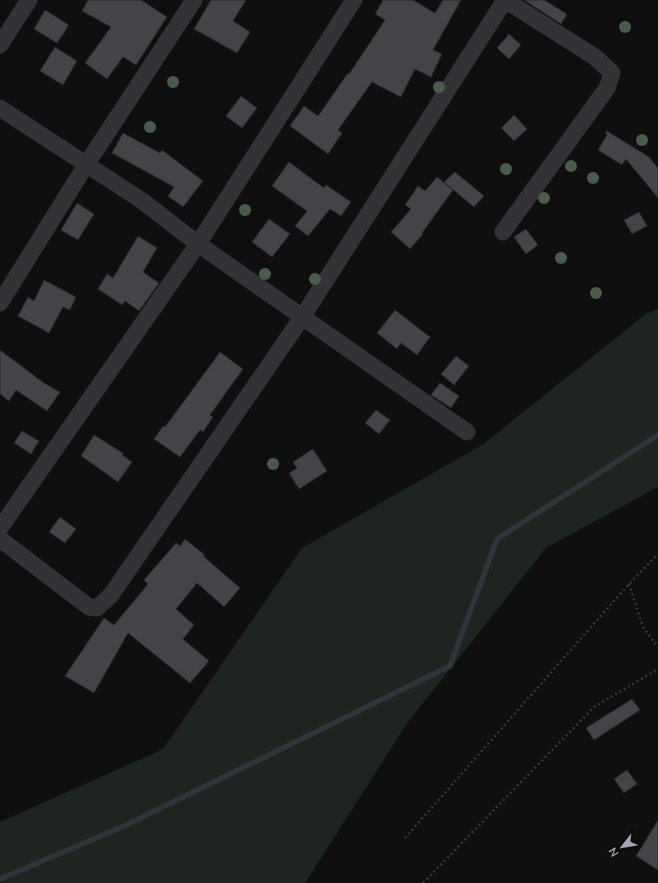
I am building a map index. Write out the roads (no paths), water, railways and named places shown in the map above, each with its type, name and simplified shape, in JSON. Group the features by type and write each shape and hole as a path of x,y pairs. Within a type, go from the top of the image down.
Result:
{"street":[{"path":"0,45 29,0"},
{"path":"0,303 86,164 194,0"},
{"path":"0,528 198,244 354,0"},
{"path":"0,539 90,607 97,608 111,595 303,316 505,0 595,57 612,72 607,88 503,232"},
{"path":"0,108 141,200 198,244 467,432"}],"waterway":[{"path":"0,879 122,827 450,666 497,539 658,435"}]}
